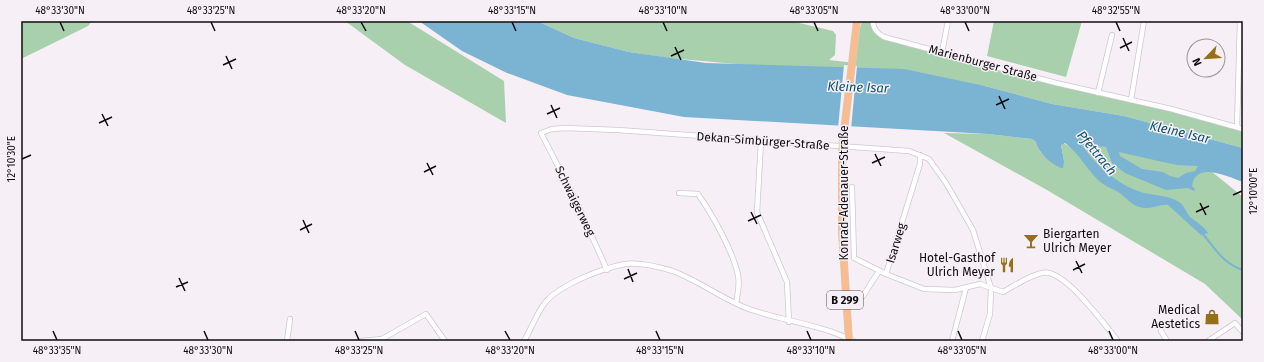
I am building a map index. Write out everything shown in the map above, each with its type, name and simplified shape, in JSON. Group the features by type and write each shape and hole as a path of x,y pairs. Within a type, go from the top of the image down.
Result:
{"main road":[{"name":"Konrad-Adenauer-Straße","path":"850,340 842,232 842,145 852,51 857,21"}],"street":[{"path":"942,52 948,21"},
{"path":"1131,100 1144,21"},
{"path":"1237,126 1240,21"},
{"name":"Marienburger Straße","path":"873,24 878,33 884,37 1098,93 1237,126 1243,129"},
{"path":"1098,93 1112,35"},
{"name":"Dekan-Simbürger-Straße","path":"541,133 552,129 564,128 842,145 902,150 929,159 946,183 973,230 991,288 990,314 982,341"},
{"name":"Schwaigerweg","path":"541,133 577,203 607,270"},
{"path":"761,141 758,212 787,282 790,322"},
{"name":"Isarweg","path":"852,187 854,258 886,274 920,164 920,155"},
{"path":"679,193 698,194 707,206 727,247 738,275 739,285 736,303"},
{"path":"524,341 545,303 559,290 607,270 626,264 652,266 664,269 690,279 736,303 790,322 828,330 850,340"},
{"path":"863,296 880,271"},
{"path":"886,274 924,289 966,288 980,284 1002,292 1042,272 1052,273 1072,287 1118,341"},
{"path":"952,341 966,288"},
{"path":"361,341 382,340 426,314 444,341"},
{"path":"288,341 290,319"},
{"path":"1208,341 1235,323 1243,332"},
{"path":"1161,332 1167,341"}],"green space":[{"path":"21,21 92,21 88,26 21,59"},
{"path":"345,21 407,21 504,81 506,123 405,65"},
{"path":"537,21 791,21 833,31 836,35 835,55 829,60 855,63 855,47 862,21 872,21 873,26 884,37 1243,129 1243,148 1124,116 1052,104 985,86 669,58 629,52 574,38"},
{"path":"994,21 1082,21 1066,77 987,56"},
{"path":"944,133 988,134 1032,139 1036,142 1038,149 1050,161 1057,165 1064,161 1061,144 1063,143 1069,146 1098,145 1176,165 1198,165 1211,171 1243,197 1243,320 1205,284 1047,190"}],"water":[{"name":"Kleine Isar","path":"419,21 537,21 574,38 629,52 706,63 904,69 985,86 1052,104 1124,116 1243,148 1243,182 1222,174 1206,172 1199,174 1194,178 1192,186 1195,189 1194,191 1188,188 1166,190 1125,173 1112,163 1106,147 1082,145 1101,168 1126,186 1144,193 1167,197 1183,205 1187,214 1208,233 1201,235 1168,205 1147,208 1131,203 1121,194 1098,180 1074,151 1065,143 1061,145 1064,161 1063,168 1050,162 1039,150 1036,142 1032,139 988,134 684,117 567,95 507,73 462,51","holes":["1119,152 1176,165 1198,166 1195,171 1186,173 1178,178 1163,172 1142,169 1120,156"]}],"pier":[{"path":"844,65 857,66 851,129 838,128"}],"waterway":[{"name":"Pfettrach","path":"1202,233 1224,259 1230,264 1243,270"}],"place":[{"name":"Biergarten Ulrich Meyer","path":"1031,241"},
{"name":"Hotel-Gasthof Ulrich Meyer","path":"1007,265"},
{"name":"Medical Aestetics","path":"1212,317"}]}
